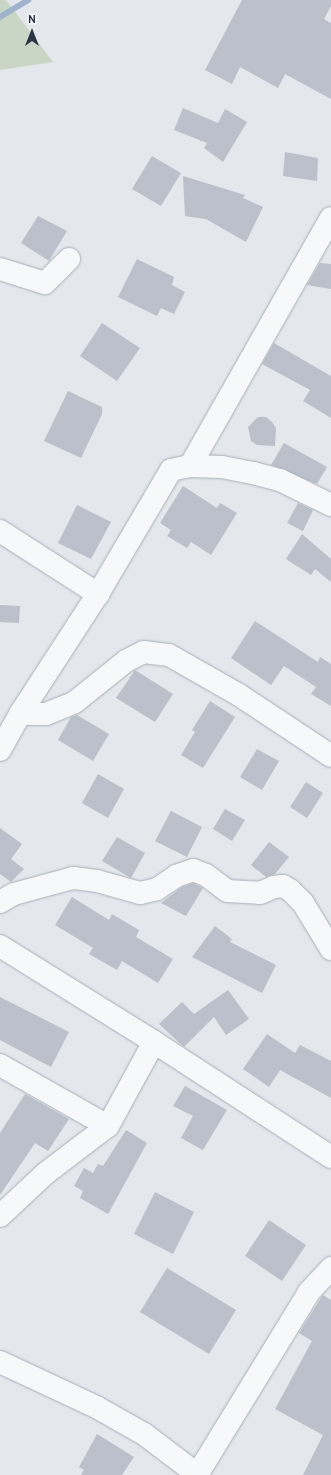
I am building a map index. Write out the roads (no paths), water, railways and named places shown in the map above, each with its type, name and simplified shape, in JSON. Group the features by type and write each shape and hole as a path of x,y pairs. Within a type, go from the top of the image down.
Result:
{"street":[{"path":"190,466 331,218"},
{"path":"0,269 45,283 69,259"},
{"path":"0,750 20,714 98,594 171,470 190,466 222,467 280,480 331,504"},
{"path":"0,531 98,594"},
{"path":"20,714 46,714 75,702 126,661 144,652 169,655 239,695 331,756"},
{"path":"0,902 14,894 73,878 97,881 140,893 157,889 176,876 193,870 206,875 227,891 260,893 274,887 283,886 290,890 303,903 331,949"},
{"path":"0,946 154,1042 331,1157"},
{"path":"0,1216 46,1173 108,1126 154,1042"},
{"path":"0,1065 108,1126"},
{"path":"0,1362 98,1408 144,1434 197,1475 309,1292 331,1268"}],"waterway":[{"path":"0,17 28,0"}]}
